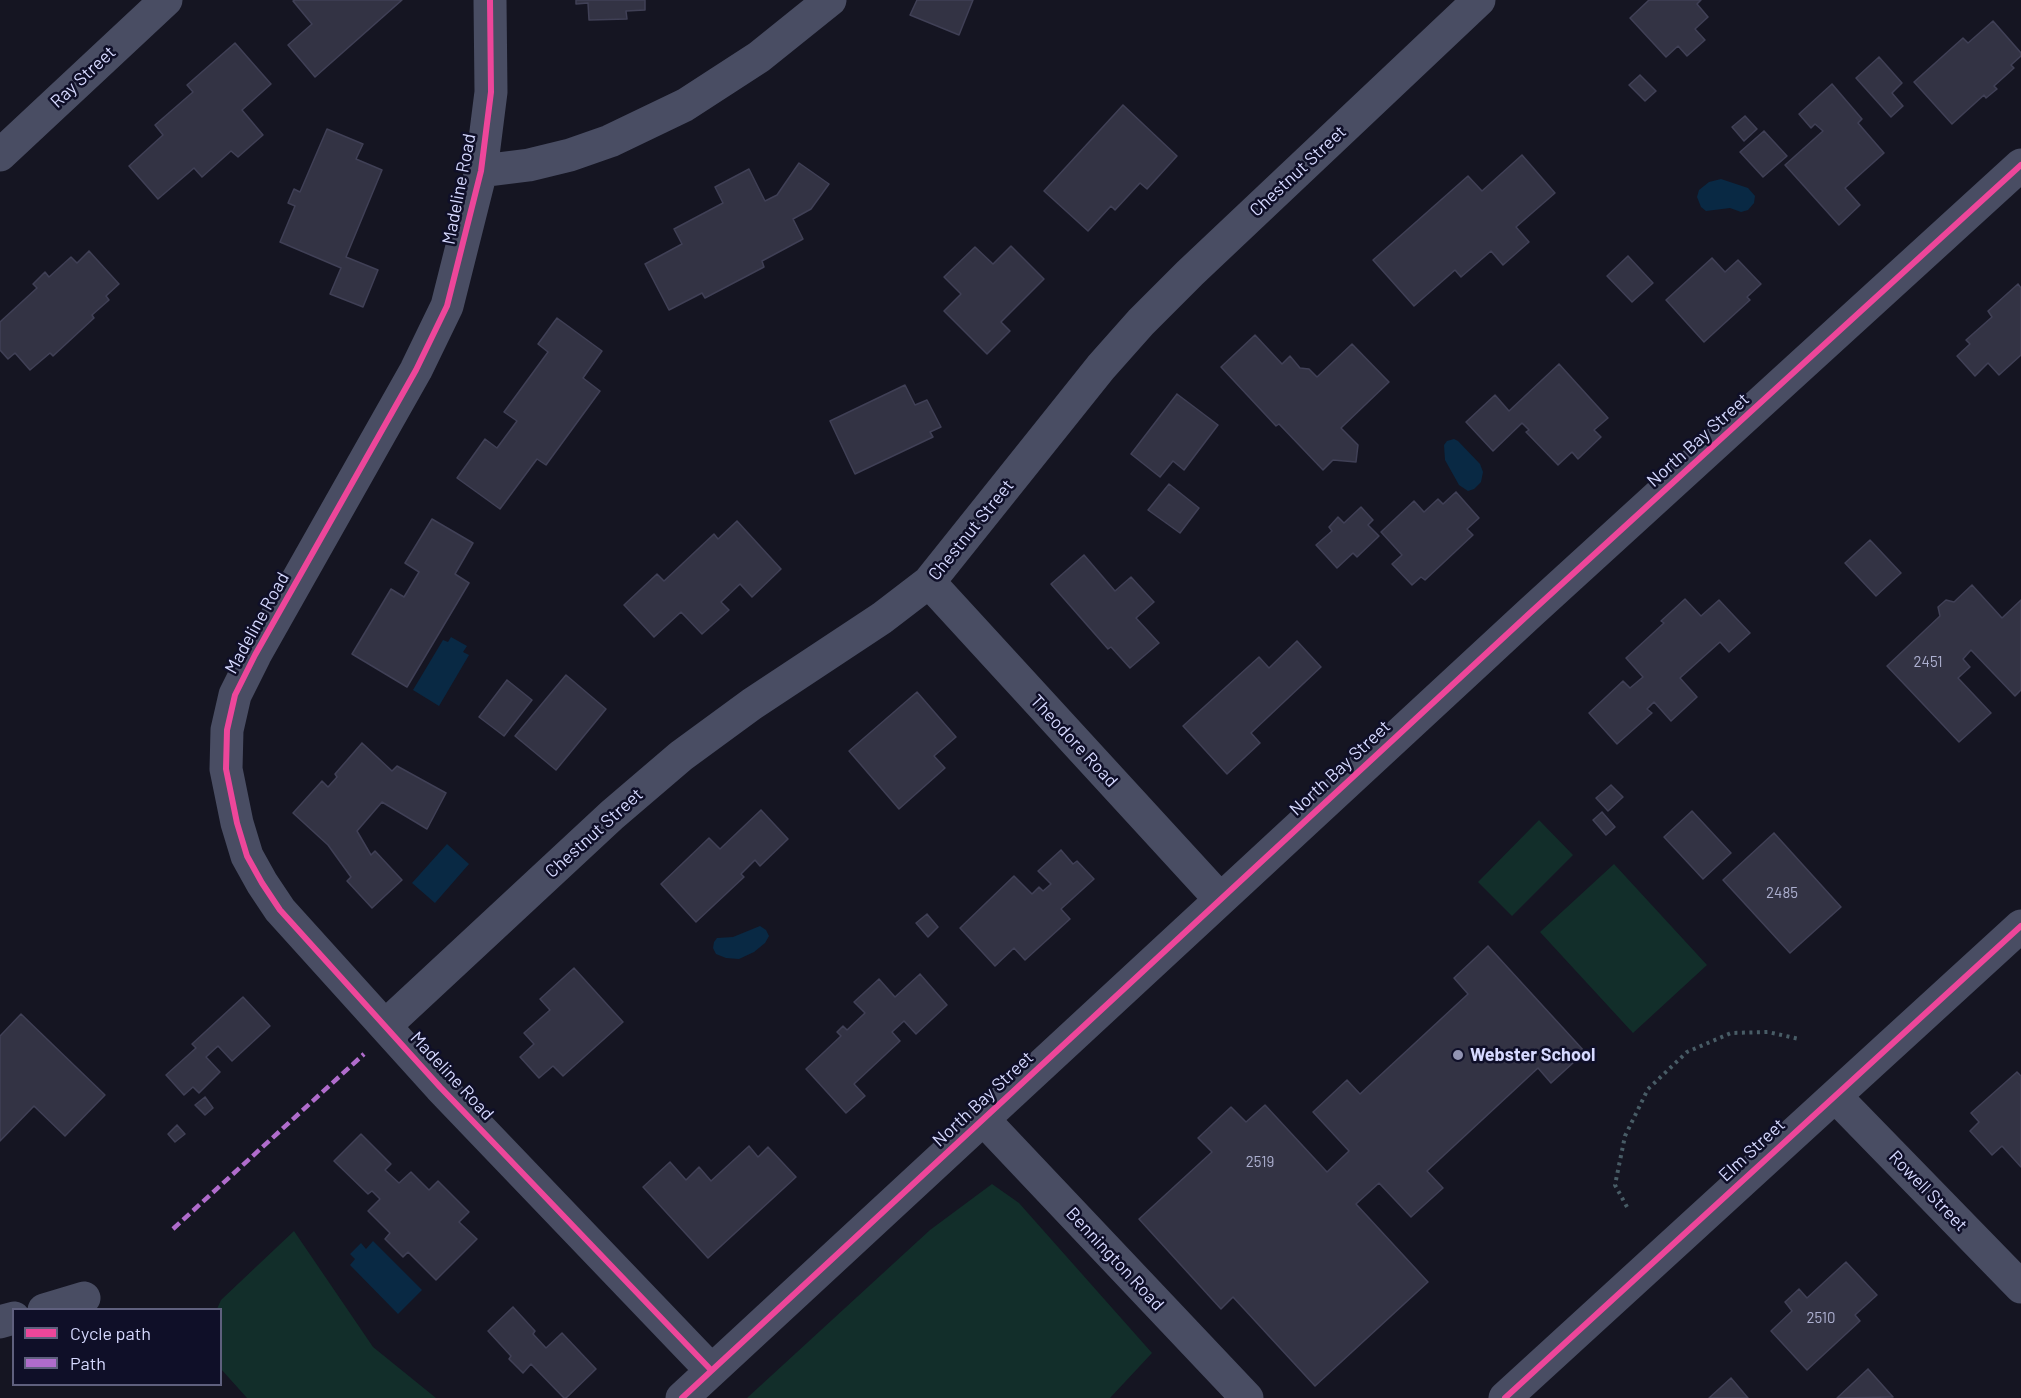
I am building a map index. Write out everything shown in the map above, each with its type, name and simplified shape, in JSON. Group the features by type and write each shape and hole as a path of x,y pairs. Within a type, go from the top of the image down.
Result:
{"street":[{"name":"Ray Street","path":"0,155 166,0"},
{"name":"Madeline Road","path":"490,0 491,92 481,171 447,306 416,370 255,655 235,695 227,730 226,769 237,823 247,856 280,910 385,1026 711,1370"},
{"path":"481,171 529,165 570,155 610,141 685,105 759,57 830,0"},
{"name":"Chestnut Street","path":"385,1026 612,815 681,756 752,704 882,618 929,582 1101,367 1141,322 1479,0"},
{"name":"North Bay Street","path":"682,1398 1220,899 2021,165"},
{"name":"Theodore Road","path":"929,582 1220,899"},
{"name":"Elm Street","path":"1505,1398 2021,926"},
{"name":"Rowell Street","path":"1835,1096 2021,1287"},
{"name":"Bennington Road","path":"983,1119 1247,1398"},
{"path":"51,1308 84,1298"}],"path":[{"path":"1627,1207 1615,1185 1625,1136 1648,1089 1687,1052 1731,1033 1768,1032 1799,1039"}],"green space":[{"path":"1539,820 1573,855 1512,916 1478,882"},
{"path":"1614,864 1707,965 1633,1033 1540,932"},
{"path":"992,1184 1019,1203 1152,1353 1110,1398 747,1398 930,1230"},
{"path":"294,1231 373,1347 436,1398 247,1398 222,1370 222,1308 217,1308 221,1300"}],"water":[{"path":"1721,179 1748,188 1755,196 1754,203 1748,210 1741,212 1730,208 1706,211 1701,207 1697,197 1699,190 1709,182"},
{"path":"1454,439 1480,464 1483,472 1481,482 1468,491 1459,485 1445,460 1444,445 1447,441"},
{"path":"451,637 467,646 463,652 469,655 439,706 413,690 443,640 448,642"},
{"path":"447,844 469,864 435,903 412,883"},
{"path":"760,926 769,936 765,943 754,952 739,959 716,954 713,948 717,938 733,937"},
{"path":"373,1241 422,1290 398,1314 350,1265 355,1259 350,1254 361,1243 366,1249"}],"building":[{"path":"402,0 315,77 288,45 312,24 293,1"},
{"path":"576,0 645,0 645,10 626,11 627,19 589,20 588,3 576,4"},
{"path":"917,0 973,0 959,35 910,15"},
{"path":"1649,0 1701,0 1697,4 1708,17 1695,29 1705,40 1687,56 1678,46 1666,57 1630,18"},
{"path":"1993,21 2021,53 2021,56 2011,65 2014,68 1994,86 1997,89 1986,98 1984,95 1952,124 1914,82 1963,38 1968,43"},
{"path":"235,43 271,84 242,110 263,135 238,157 231,151 202,177 194,168 158,199 129,166 163,135 155,125 193,92 187,85"},
{"path":"1879,57 1902,83 1892,93 1903,106 1891,117 1856,78"},
{"path":"1640,75 1656,91 1645,101 1629,85"},
{"path":"1832,84 1862,119 1858,123 1884,153 1845,188 1860,205 1839,225 1785,165 1823,131 1815,124 1811,128 1799,114"},
{"path":"1123,105 1177,156 1147,189 1140,183 1115,210 1111,206 1088,231 1044,191"},
{"path":"1745,116 1757,129 1744,141 1732,127"},
{"path":"327,129 363,144 356,159 382,170 346,257 378,270 363,307 330,294 341,268 280,242 295,206 288,203 294,189 300,192"},
{"path":"1764,131 1787,156 1763,177 1740,152"},
{"path":"1522,155 1555,193 1516,227 1529,242 1503,265 1491,251 1461,277 1455,270 1414,306 1373,260 1468,176 1482,191"},
{"path":"799,163 829,184 811,209 793,219 803,239 762,261 764,267 705,298 702,293 669,310 645,264 682,244 674,229 723,203 715,187 749,169 765,201 777,195"},
{"path":"1011,246 1044,279 1001,322 1010,331 987,354 944,311 961,294 944,277 975,247 993,264"},
{"path":"89,251 119,284 106,296 109,300 92,315 94,318 53,356 50,353 30,370 15,353 8,359 0,350 0,322 37,288 33,284 45,272 49,277 71,257 77,263"},
{"path":"1628,256 1653,283 1632,302 1607,276"},
{"path":"1712,258 1725,272 1738,260 1761,284 1747,297 1750,300 1704,342 1666,300"},
{"path":"2018,284 2021,288 2021,355 1999,375 1988,363 1975,376 1957,356 1970,344 1966,340 1992,317 1988,311"},
{"path":"557,318 602,351 583,378 600,391 546,465 537,459 500,509 457,478 485,439 497,448 517,421 504,412 548,352 538,344"},
{"path":"1255,335 1282,364 1290,356 1300,368 1309,369 1317,377 1352,344 1389,382 1341,428 1358,445 1356,462 1333,460 1323,470 1279,424 1276,426 1221,367"},
{"path":"1559,364 1608,418 1594,430 1601,437 1578,459 1572,452 1558,465 1526,432 1529,430 1522,423 1493,451 1466,422 1495,395 1509,411"},
{"path":"905,385 915,405 927,400 941,427 930,432 933,437 855,474 830,421"},
{"path":"1177,394 1218,425 1184,470 1173,461 1160,477 1131,454"},
{"path":"1169,484 1199,508 1180,533 1148,510"},
{"path":"1456,492 1479,518 1467,529 1473,535 1425,580 1421,577 1412,585 1392,564 1402,555 1381,532 1414,501 1424,512 1438,499 1443,504"},
{"path":"1361,507 1373,520 1368,525 1379,536 1357,557 1353,553 1337,568 1316,545 1332,531 1329,527 1338,517 1344,523"},
{"path":"432,519 473,543 455,574 469,583 407,687 352,654 391,589 404,597 419,572 405,563"},
{"path":"737,521 781,569 752,597 740,584 721,602 729,610 702,634 681,612 654,637 624,605 657,574 664,581 714,534 718,539"},
{"path":"1870,540 1901,573 1876,596 1845,563"},
{"path":"1084,555 1115,591 1131,577 1154,602 1136,618 1159,643 1130,668 1111,647 1108,649 1051,584"},
{"path":"1972,585 2002,618 2021,600 2021,690 2015,696 1971,650 1963,659 1970,667 1958,678 1991,713 1959,742 1887,666 1940,616 1938,607 1946,600 1954,602"},
{"path":"1685,599 1701,616 1719,600 1750,633 1729,652 1720,642 1680,678 1697,697 1671,721 1654,702 1647,709 1652,713 1617,744 1589,713 1623,681 1630,688 1643,677 1626,658 1664,623 1661,621"},
{"path":"1297,641 1321,667 1251,733 1260,743 1227,774 1183,726 1259,657 1269,668"},
{"path":"566,675 606,709 556,770 515,736"},
{"path":"507,680 532,700 504,736 479,717"},
{"path":"917,692 956,737 934,756 945,768 899,809 849,751"},
{"path":"362,743 392,771 397,766 446,793 427,829 382,802 357,831 371,855 375,851 402,880 372,908 347,881 351,877 328,845 293,813 322,781 328,787 337,777 335,774"},
{"path":"1611,785 1623,797 1608,811 1596,798"},
{"path":"761,810 788,839 760,866 755,860 741,874 744,877 696,922 661,884 709,838 720,849"},
{"path":"1692,811 1731,853 1703,879 1664,837"},
{"path":"1602,812 1615,827 1606,835 1593,820"},
{"path":"1774,833 1841,907 1790,953 1723,880"},
{"path":"1061,850 1073,864 1077,861 1094,879 1061,909 1070,919 1025,960 1014,948 995,966 960,928 1014,876 1032,894 1039,887 1043,891 1051,884 1038,871"},
{"path":"927,914 938,927 928,937 916,923"},
{"path":"1488,946 1585,1052 1551,1083 1538,1068 1427,1171 1443,1188 1411,1217 1379,1183 1356,1204 1428,1282 1315,1386 1233,1297 1221,1309 1139,1219 1212,1152 1198,1138 1231,1107 1246,1122 1265,1105 1327,1172 1349,1151 1313,1112 1347,1080 1360,1094 1468,994 1454,978"},
{"path":"574,968 623,1022 563,1076 553,1066 539,1078 520,1057 534,1044 524,1033 550,1010 540,999"},
{"path":"920,974 947,1005 916,1034 904,1021 892,1032 900,1041 854,1084 865,1096 846,1113 806,1069 841,1036 837,1032 843,1026 847,1030 865,1013 854,1002 879,979 895,997"},
{"path":"243,997 270,1026 232,1061 218,1046 206,1057 220,1072 199,1093 193,1087 184,1095 166,1075 196,1048 192,1044"},
{"path":"21,1014 105,1095 65,1136 34,1106 0,1141 0,1036"},
{"path":"2017,1072 2021,1076 2021,1167 2002,1146 1992,1155 1970,1131 1979,1122 1971,1113"},
{"path":"205,1097 213,1108 205,1115 195,1105"},
{"path":"177,1125 185,1134 175,1142 168,1134"},
{"path":"361,1134 391,1164 385,1170 399,1183 411,1172 429,1190 438,1181 469,1212 459,1222 477,1239 436,1280 408,1252 403,1257 385,1239 390,1233 368,1211 380,1199 372,1191 368,1194 334,1161"},
{"path":"749,1146 758,1157 768,1147 796,1177 708,1258 643,1187 670,1162 686,1180 699,1167 711,1181"},
{"path":"1846,1262 1877,1295 1855,1315 1860,1321 1807,1370 1771,1331 1792,1311 1785,1302 1799,1289 1807,1298"},
{"path":"513,1307 535,1331 533,1334 546,1348 562,1333 596,1369 566,1398 531,1364 523,1373 488,1331"},
{"path":"1868,1369 1893,1397 1837,1398"},
{"path":"1731,1378 1748,1398 1709,1398"}],"marked path":[{"path":"173,1229 364,1054"}],"cycle path":[{"path":"490,0 491,92 481,171 447,306 416,370 255,655 235,695 227,730 226,769 237,823 247,856 280,910 440,1087 711,1370"},
{"path":"682,1398 1530,613 2021,165"},
{"path":"1505,1398 2021,926"}],"place":[{"name":"Webster School","path":"1458,1055"}]}
